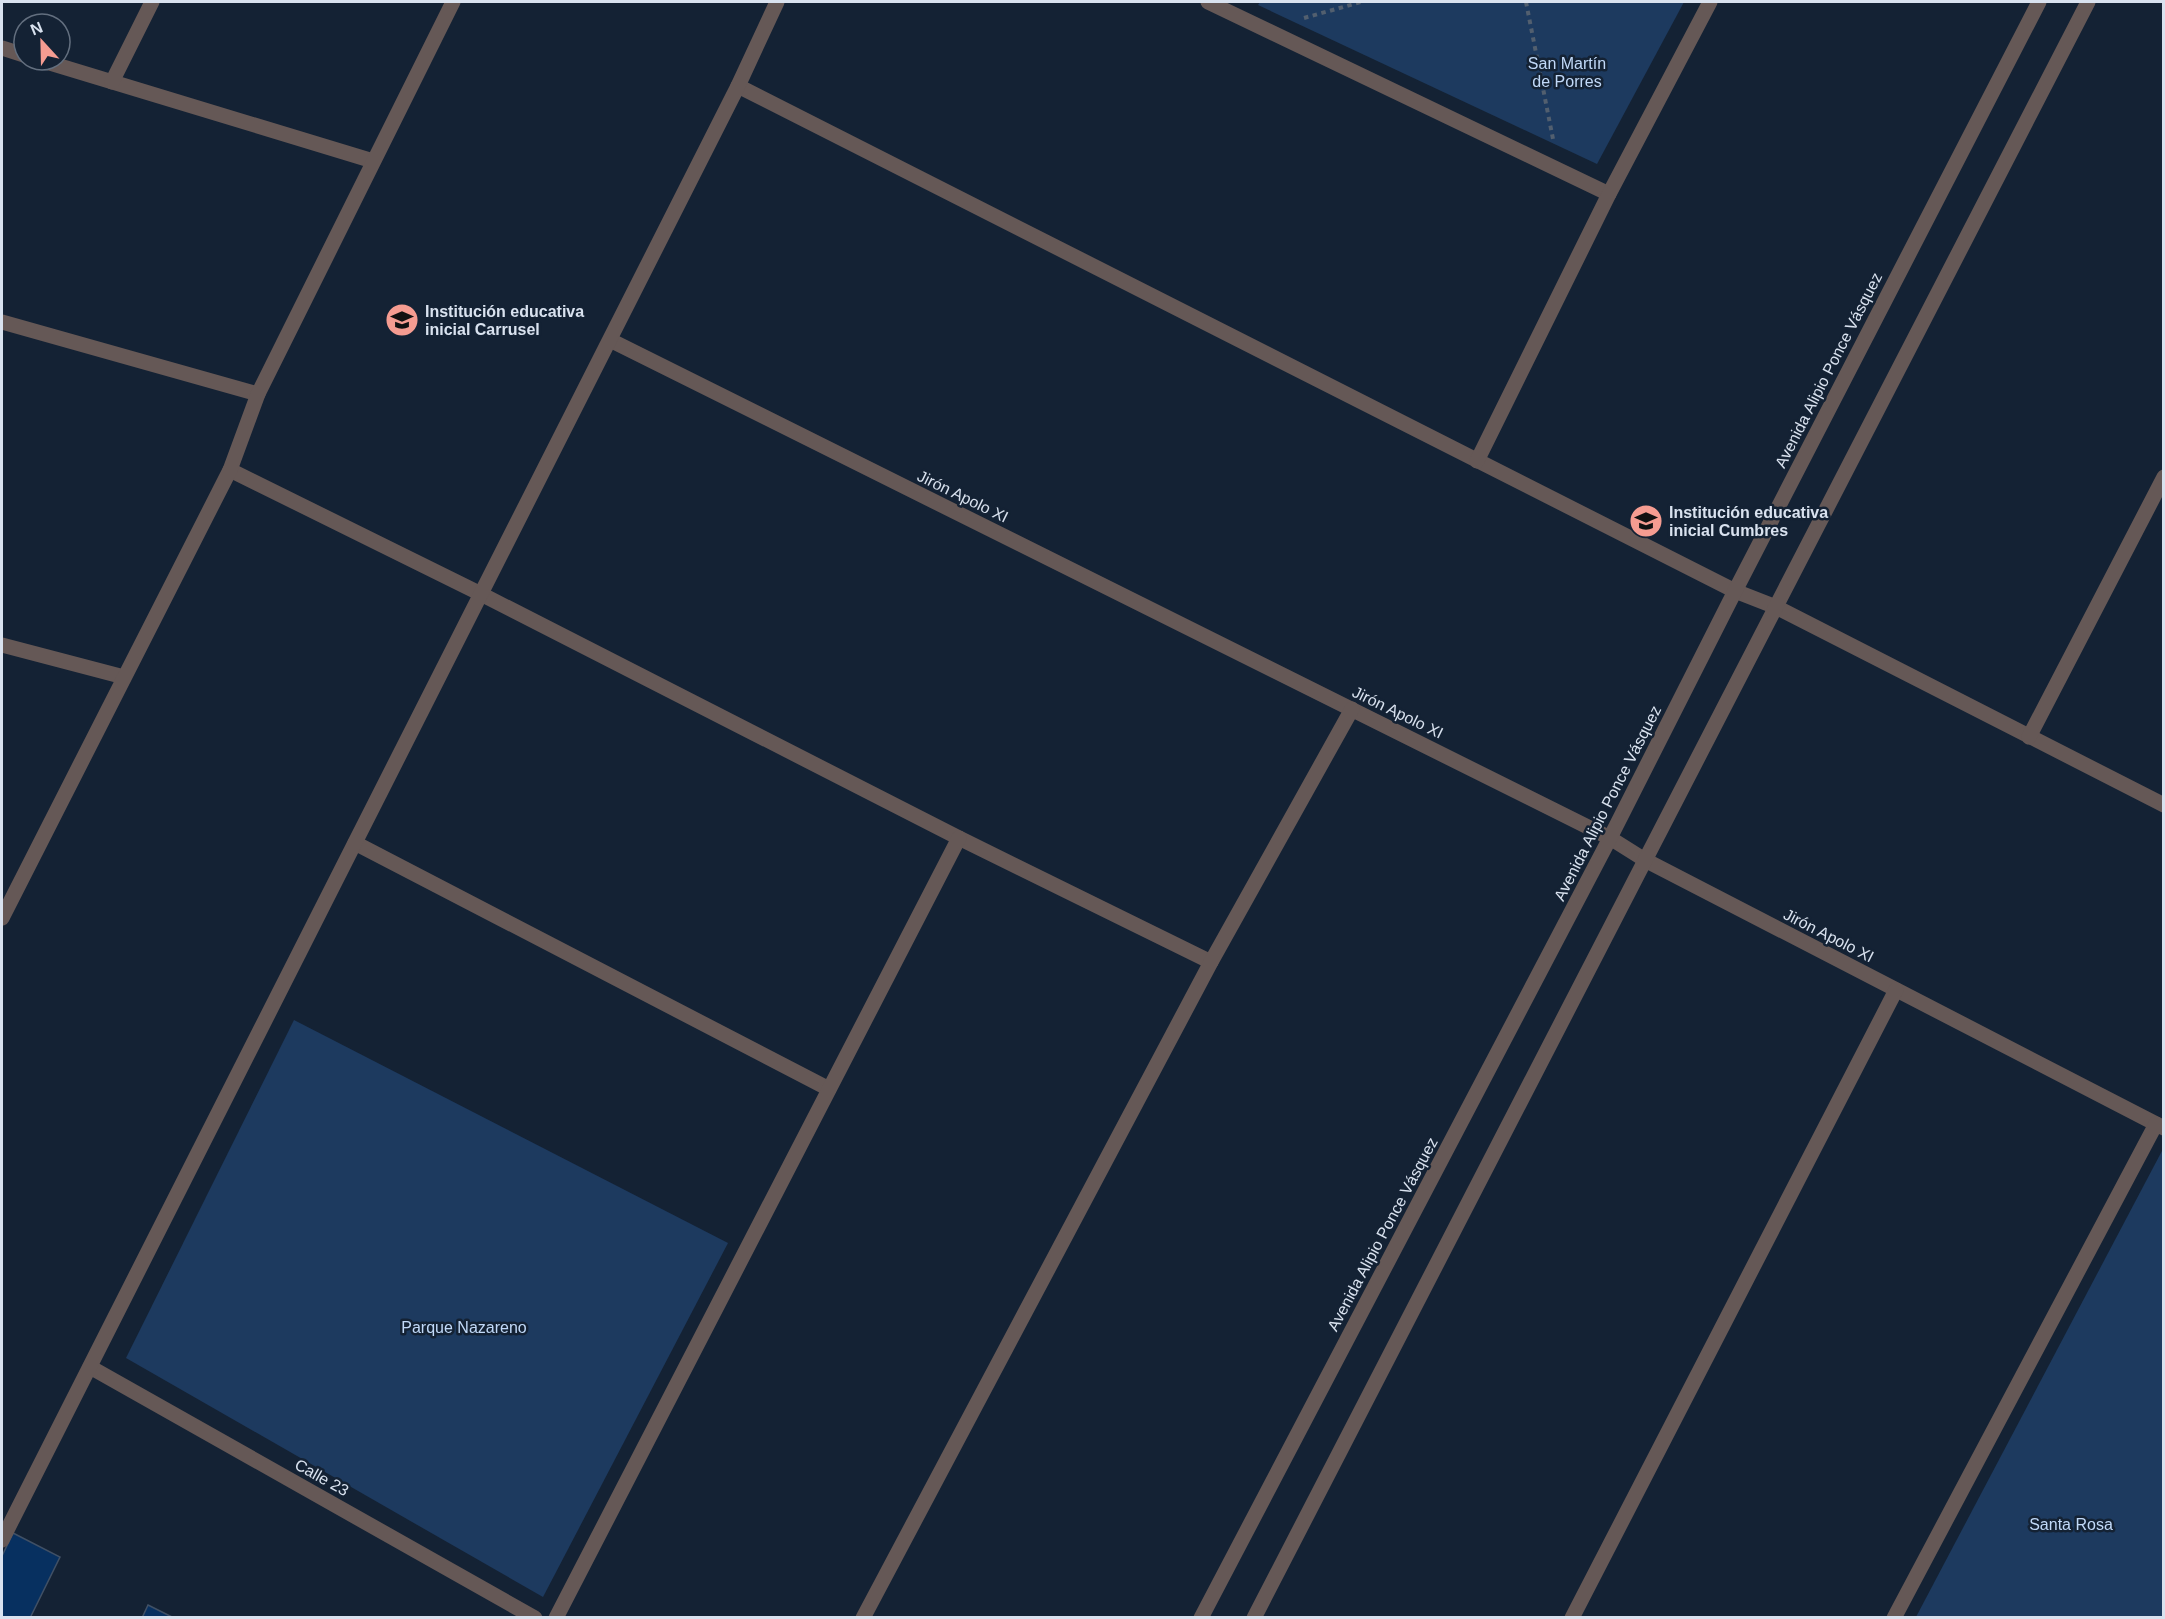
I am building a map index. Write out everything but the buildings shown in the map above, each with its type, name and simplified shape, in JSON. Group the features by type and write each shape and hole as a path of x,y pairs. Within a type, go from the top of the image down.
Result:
{"street":[{"path":"112,82 152,2"},
{"path":"2,918 230,470 258,394 453,2"},
{"path":"2,1539 610,340 738,86 777,2"},
{"path":"1208,2 1231,7 1609,194"},
{"path":"1477,460 1609,194 1710,2"},
{"name":"Avenida Alipio Ponce Vásquez","path":"1201,1617 1610,838 2039,2"},
{"path":"1254,1617 2088,2"},
{"path":"72,70 373,161"},
{"path":"738,86 1735,591 1776,607 2163,806"},
{"path":"2,322 258,394"},
{"name":"Jirón Apolo XI","path":"610,340 1610,838 1645,860 2160,1126"},
{"path":"230,470 481,594 959,838 1211,962"},
{"path":"2029,737 2163,477"},
{"path":"2,645 124,677"},
{"path":"863,1617 1211,962 1352,709"},
{"path":"556,1617 959,838"},
{"path":"355,843 830,1089"},
{"path":"1572,1617 1896,990"},
{"path":"1894,1617 2160,1126"},
{"name":"Calle 23","path":"90,1367 535,1617"}],"path":[{"path":"1300,19 1361,2"},
{"path":"1526,2 1553,139"}],"green space":[{"name":"San Martín de Porres","path":"1260,2 1684,2 1597,164 1258,5"},
{"name":"Parque Nazareno","path":"294,1020 728,1243 543,1597 126,1358"},
{"name":"Santa Rosa","path":"2163,1149 2163,1617 1916,1617"}],"place":[{"name":"Institución educativa inicial Carrusel","path":"402,320"},
{"name":"Institución educativa inicial Cumbres","path":"1646,521"}]}
